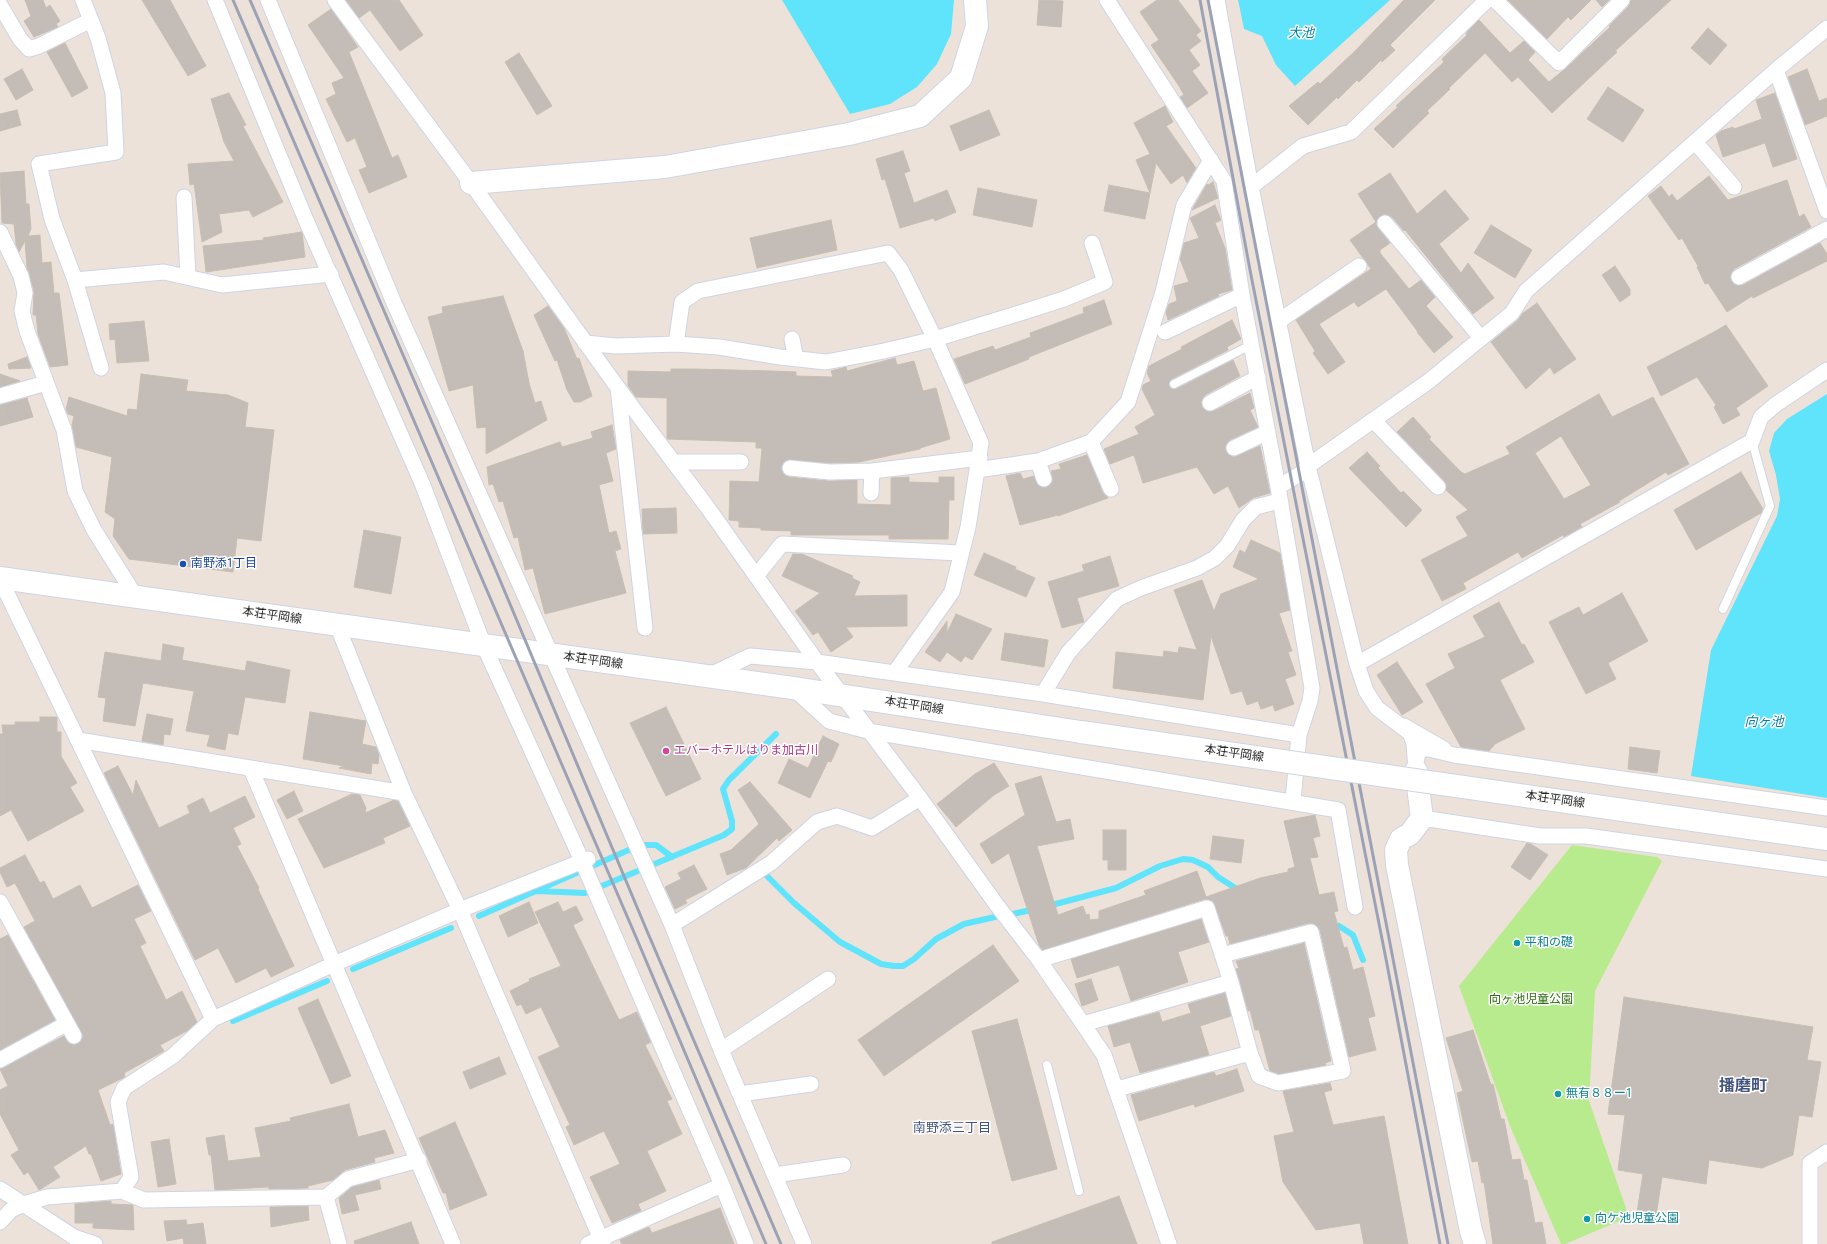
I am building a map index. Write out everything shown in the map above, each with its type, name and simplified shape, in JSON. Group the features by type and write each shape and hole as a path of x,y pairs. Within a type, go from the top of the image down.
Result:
{"main road":[{"path":"471,183 665,167 849,134 920,116 961,78 977,26 975,0"},
{"name":"本荘平岡線","path":"0,579 793,688 1081,732 1827,839"},
{"path":"1416,766 1422,818 1410,834 1401,839 1396,850 1397,865 1471,1231 1475,1244"}],"street":[{"path":"83,0 91,20 112,93 116,152 39,164 52,219 74,280 100,368"},
{"path":"215,0 305,218 422,483 484,646 585,860 746,1244"},
{"path":"268,0 394,303 672,925 721,1050 804,1244"},
{"path":"334,0 471,183 585,343 842,696 920,798 996,904 1040,960 1104,1055 1117,1089 1129,1132 1169,1244"},
{"path":"1106,0 1224,181 1242,295 1268,432 1312,688 1310,701 1299,735 1293,802"},
{"path":"1216,0 1251,187 1308,466 1357,664 1369,696 1377,708 1410,733 1414,743 1416,766"},
{"path":"1251,187 1303,146 1351,132 1487,0"},
{"path":"1495,0 1559,63 1622,0"},
{"path":"0,5 20,39 29,48 39,46 91,20"},
{"path":"1043,694 1068,654 1117,599 1141,588 1197,568 1215,558 1227,546 1243,520 1256,507 1279,494 1308,466 1429,381 1512,313 1526,291 1776,70 1827,28"},
{"path":"1776,70 1827,210"},
{"path":"1695,142 1734,187"},
{"path":"790,468 830,472 872,471 1038,461 1091,442 1128,402 1163,292 1184,205 1211,160"},
{"path":"184,197 188,277"},
{"path":"1385,223 1481,338"},
{"path":"1739,277 1827,229"},
{"path":"0,232 21,276 25,294 22,311 27,331 64,430 75,491 94,530 136,597"},
{"path":"585,343 616,346 676,344 719,346 796,359 826,362 935,339 1064,299 1105,282 1092,243"},
{"path":"676,344 682,302 698,291 888,253 902,270 981,442 968,526 960,553 952,592 895,672"},
{"path":"1279,321 1359,266"},
{"path":"74,280 164,272 222,285 331,274"},
{"path":"1165,332 1242,295"},
{"path":"792,339 796,359"},
{"path":"1357,664 1752,441 1761,417 1775,405 1827,370"},
{"path":"1210,402 1258,377"},
{"path":"0,396 46,383"},
{"path":"618,388 645,628"},
{"path":"1373,420 1438,487"},
{"path":"1234,448 1268,432"},
{"path":"1091,442 1111,489"},
{"path":"1038,461 1044,479"},
{"path":"673,462 742,462"},
{"path":"872,471 872,493"},
{"path":"756,576 782,544 960,553"},
{"path":"0,579 213,1019"},
{"path":"337,625 404,793 460,910 597,1242 722,1185"},
{"path":"708,676 750,656 817,662 1043,694 1299,735"},
{"path":"793,688 829,722 868,730 1338,810 1355,907"},
{"path":"1391,719 1454,755"},
{"path":"78,740 404,793"},
{"path":"1416,766 1418,753 1423,749 1454,755 1827,808"},
{"path":"251,769 419,1160 453,1244"},
{"path":"672,925 772,863 817,822 837,816 872,828 920,798"},
{"path":"1422,818 1540,836 1586,836 1827,869"},
{"path":"122,1191 131,1177 118,1102 124,1088 173,1056 213,1019 334,964 460,910 585,860"},
{"path":"1040,960 1207,908 1222,955 1231,982 1250,1053 1259,1076 1278,1083 1342,1071 1311,932 1222,955"},
{"path":"0,1060 70,1030 2,910"},
{"path":"721,1050 828,979"},
{"path":"1083,1024 1231,982"},
{"path":"1117,1089 1250,1053"},
{"path":"740,1094 811,1084"},
{"path":"1810,1244 1810,1163 1827,1152"},
{"path":"0,1222 11,1210 24,1204 47,1197 122,1191 144,1200 326,1197 348,1179 419,1160"},
{"path":"775,1175 844,1165"},
{"path":"0,1189 75,1240 95,1244"},
{"path":"326,1197 339,1244"}],"lane":[{"path":"1174,384 1251,345"},
{"path":"1723,609 1770,506 1752,441"},
{"path":"1047,1065 1079,1191"}],"green space":[{"name":"向ヶ池児童公園","path":"1572,845 1657,857 1662,861 1595,991 1589,1101 1629,1217 1565,1244 1561,1244 1510,1126 1459,986"}],"water":[{"path":"782,0 954,0 951,34 937,64 917,87 890,104 850,114"},
{"name":"大池","path":"1238,0 1390,0 1295,86 1276,65 1262,36 1244,29"},
{"name":"向ヶ池","path":"1827,394 1827,798 1691,776 1711,650 1777,516 1780,499 1776,475 1769,451 1774,433 1787,419"}],"building":[{"path":"25,0 43,0 46,8 50,5 60,21 56,24 58,27 34,37 24,21 31,16"},
{"path":"142,0 170,0 206,66 188,76"},
{"path":"346,0 399,0 423,35 400,51 370,10 359,18"},
{"path":"1039,0 1063,1 1061,27 1037,25"},
{"path":"1157,0 1178,0 1201,31 1196,35 1201,41 1189,50 1200,65 1192,71 1208,93 1187,108 1180,97 1184,95 1179,86 1151,45 1159,40 1140,12"},
{"path":"1404,0 1435,0 1390,45 1395,50 1382,62 1381,60 1359,82 1357,80 1338,99 1337,97 1308,125 1289,106 1318,82 1320,84 1355,51"},
{"path":"1508,0 1591,0 1571,20 1568,17 1547,39"},
{"path":"1596,0 1609,0 1602,7"},
{"path":"1631,0 1671,0 1615,51 1617,52 1552,113 1518,77 1512,82 1485,53 1427,111 1429,113 1393,148 1374,129 1398,107 1396,106 1444,62 1442,59 1467,35 1466,33 1479,20 1510,53 1524,41 1535,52 1528,60 1549,82 1610,27 1609,26 1629,6"},
{"path":"331,9 358,47 349,52 392,158 398,155 407,177 369,193 359,170 367,167 355,138 347,142 326,99 336,94 332,83 344,78 308,25"},
{"path":"1708,28 1727,45 1710,65 1691,48"},
{"path":"65,43 88,88 72,97 47,52"},
{"path":"519,53 552,106 537,115 505,62"},
{"path":"22,69 33,90 16,100 4,79"},
{"path":"1807,69 1819,101 1827,98 1827,116 1805,125 1788,77"},
{"path":"1608,87 1644,110 1623,142 1587,119"},
{"path":"229,93 246,125 243,126 283,202 253,217 249,210 219,214 222,232 202,242 194,184 190,185 188,164 234,161 224,142 211,99"},
{"path":"1775,93 1797,159 1773,167 1765,143 1723,157 1716,135 1721,131 1733,127 1734,129 1762,119 1756,100"},
{"path":"1165,106 1173,122 1166,126 1196,168 1187,183 1183,175 1171,184 1156,163 1150,193 1136,160 1150,154 1134,123"},
{"path":"17,110 21,125 0,131 0,114"},
{"path":"989,110 1000,135 960,151 950,126"},
{"path":"903,151 910,171 904,173 914,203 947,190 956,212 935,221 934,218 900,228 885,179 882,180 876,159"},
{"path":"24,171 26,204 29,204 31,229 28,236 40,235 42,263 51,262 54,293 59,293 68,365 50,367 38,334 36,315 33,315 34,291 27,268 25,241 19,252 16,244 14,224 2,223 0,173"},
{"path":"1390,173 1417,214 1445,190 1469,219 1439,244 1461,273 1468,263 1494,298 1473,314 1405,230 1404,231 1392,217 1383,214 1377,220 1376,225 1390,243 1380,250 1380,253 1409,289 1421,280 1435,297 1426,306 1453,337 1434,353 1386,289 1358,307 1354,302 1319,324 1345,362 1328,374 1313,353 1315,351 1296,320 1371,269 1350,240 1376,222 1358,194"},
{"path":"1709,176 1728,200 1787,180 1799,217 1804,214 1811,227 1734,269 1730,277 1734,284 1743,285 1820,243 1827,254 1827,261 1753,298 1752,296 1727,312 1708,283 1705,284 1697,267 1698,266 1682,238 1679,240 1648,196 1661,186 1669,197 1672,194 1677,201"},
{"path":"1213,182 1218,198 1192,210 1207,184 1208,185"},
{"path":"1109,185 1150,193 1145,219 1104,211"},
{"path":"978,188 1037,200 1032,227 973,215"},
{"path":"1215,205 1221,220 1215,223 1225,248 1232,290 1218,294 1219,296 1168,320 1166,312 1169,304 1177,301 1174,286 1189,282 1180,259 1184,243 1199,238 1190,218"},
{"path":"831,220 837,250 757,268 750,238"},
{"path":"1491,225 1532,250 1515,278 1474,253"},
{"path":"302,232 305,257 206,272 203,246 264,240 263,238"},
{"path":"1615,266 1630,289 1630,295 1620,302 1602,275"},
{"path":"503,296 523,351 529,383 535,403 541,401 547,420 486,454 486,427 477,428 473,385 449,391 428,317 443,313 442,307"},
{"path":"1104,300 1112,324 965,384 954,359 993,346 995,350 1031,337 1030,333 1084,313 1083,308"},
{"path":"1537,303 1576,359 1554,374 1550,367 1526,389 1491,342 1518,320 1523,313"},
{"path":"548,306 564,328 577,359 579,358 592,396 580,402 574,402 567,390 557,360 555,361 534,315"},
{"path":"1232,320 1241,339 1227,347 1228,350 1172,379 1169,386 1171,389 1176,389 1233,360 1240,376 1205,395 1201,402 1202,407 1206,411 1214,411 1250,393 1254,408 1250,410 1258,427 1230,440 1225,447 1226,451 1234,457 1260,446 1270,493 1253,498 1239,508 1228,486 1214,494 1197,467 1143,483 1134,455 1110,464 1104,449 1139,434 1135,427 1155,415 1142,389 1143,385 1151,381 1147,373 1149,366"},
{"path":"144,321 149,361 117,363 115,339 110,340 109,324"},
{"path":"1726,325 1768,386 1736,408 1740,415 1723,424 1714,407 1716,405 1697,377 1661,396 1647,367"},
{"path":"27,357 31,368 9,369 8,364"},
{"path":"895,358 897,365 914,361 923,391 936,388 950,439 920,449 859,462 830,463 787,460 783,463 782,471 789,477 829,481 857,480 857,504 891,505 891,478 909,477 909,482 939,483 939,477 954,477 954,500 949,500 948,539 889,539 889,535 791,535 791,531 761,530 761,528 739,527 739,521 729,520 730,481 759,482 762,448 756,448 756,442 667,439 667,398 636,397 628,386 628,371 671,372 671,369 693,369 773,371 796,372 796,376 833,377 831,371 846,367 847,371"},
{"path":"0,374 20,381 0,387"},
{"path":"141,374 188,380 186,391 228,395 248,403 245,427 274,430 261,541 237,538 233,572 129,559 113,536 115,519 105,512 112,457 76,447 72,425 74,416 68,414 66,409 69,397 127,416 128,409 137,410"},
{"path":"1599,394 1612,417 1653,397 1689,464 1668,475 1666,472 1619,501 1620,502 1580,524 1582,527 1564,537 1563,535 1522,558 1518,552 1463,583 1466,589 1442,601 1421,560 1468,536 1456,517 1468,510 1446,490 1444,481 1397,432 1413,417 1431,437 1429,439 1461,472 1465,474 1510,454 1506,447","holes":["1561,436 1591,485 1564,499 1535,453"]},
{"path":"27,398 33,417 0,426 0,405"},
{"path":"612,425 616,449 606,453 613,481 599,485 609,533 616,531 621,549 615,551 626,593 545,614 533,568 525,570 518,537 514,538 503,501 499,502 493,484 489,485 487,467 560,442 562,447 593,438 591,432"},
{"path":"1367,452 1380,466 1378,468 1401,493 1403,491 1422,510 1406,527 1349,468"},
{"path":"1087,455 1103,493 1108,498 1058,516 1020,525 1006,476 1020,473 1023,479 1034,476 1038,485 1046,488 1053,481 1051,471 1061,469 1059,464"},
{"path":"1741,472 1763,509 1761,513 1696,550 1674,510"},
{"path":"676,508 677,533 643,534 642,509"},
{"path":"364,530 401,537 391,594 354,587"},
{"path":"1251,540 1280,553 1290,610 1279,613 1292,651 1288,652 1296,675 1285,679 1294,704 1275,711 1273,705 1261,709 1258,701 1247,705 1242,691 1231,694 1211,636 1203,700 1113,688 1116,652 1163,657 1164,651 1178,653 1179,647 1197,650 1174,590 1202,580 1214,611 1221,594 1259,579 1233,567 1240,550 1245,553"},
{"path":"984,553 1016,567 1015,569 1035,578 1026,597 974,575"},
{"path":"793,554 802,554 853,576 852,578 860,582 854,596 907,595 907,626 846,627 853,637 831,652 818,632 813,635 795,611 820,593 782,576"},
{"path":"1110,556 1119,586 1077,598 1084,622 1062,628 1048,582 1084,571 1082,565"},
{"path":"1622,593 1648,641 1608,663 1616,679 1586,694 1549,622 1579,607 1583,615"},
{"path":"1499,602 1522,645 1524,644 1534,662 1500,680 1525,729 1495,744 1489,751 1461,747 1426,684 1455,668 1448,654 1485,637 1473,616"},
{"path":"956,614 992,629 972,660 965,656 961,662 947,652 940,662 925,652 947,621 947,633"},
{"path":"1005,633 1048,640 1044,667 1001,660"},
{"path":"163,644 184,648 182,660 245,671 247,661 290,670 285,703 245,697 238,735 228,733 225,750 207,746 210,735 186,731 194,691 143,683 135,726 103,721 106,698 98,697 105,652 161,661"},
{"path":"1397,662 1423,702 1402,715 1377,675"},
{"name":"エバーホテルはりま加古川","path":"666,707 701,779 666,796 630,723"},
{"path":"310,712 366,721 362,744 376,747 379,755 378,764 372,763 371,774 339,768 344,766 303,759"},
{"path":"147,714 173,719 170,735 164,734 163,745 142,741"},
{"path":"40,717 57,717 57,732 61,732 61,756 77,783 70,787 84,811 28,841 11,810 0,816 0,734 3,734 2,725 15,725 15,722 40,722"},
{"path":"823,736 839,744 831,762 828,761 810,798 778,783 789,759 808,768"},
{"path":"1630,747 1660,751 1657,773 1628,769"},
{"path":"994,763 1009,786 994,795 956,827 937,804 975,774"},
{"path":"118,766 133,795 136,780 159,828 190,813 187,806 203,798 210,813 245,796 255,817 233,828 241,844 237,846 259,888 258,889 294,966 271,977 266,968 236,983 218,948 195,960 104,773"},
{"path":"1041,776 1056,822 1070,819 1074,839 1037,846 1058,915 1083,906 1086,915 1089,914 1090,920 1099,919 1099,911 1146,895 1144,891 1197,871 1206,897 1260,878 1288,872 1288,869 1295,867 1284,821 1315,815 1320,836 1313,838 1318,857 1310,858 1319,895 1334,892 1338,911 1334,912 1344,948 1347,947 1353,970 1363,967 1375,1016 1368,1018 1376,1050 1349,1057 1320,930 1314,924 1309,923 1230,944 1213,901 1205,899 1042,950 1039,945 1009,853 992,864 980,844 1025,815 1015,784"},
{"path":"750,782 792,830 779,841 777,838 746,868 727,875 720,854 731,850 759,824 738,790"},
{"path":"294,791 303,811 287,819 277,800"},
{"path":"352,794 360,795 366,808 365,813 394,800 398,801 410,826 383,838 385,843 324,868 298,819"},
{"path":"1103,830 1126,830 1126,870 1108,870 1108,860 1103,860"},
{"path":"1213,836 1244,840 1241,863 1210,859"},
{"path":"1527,843 1548,855 1530,880 1511,867"},
{"path":"25,855 40,883 44,881 53,899 80,885 92,908 138,885 151,911 134,919 146,943 140,946 166,1000 182,991 197,1022 187,1031 160,1045 164,1051 124,1073 125,1077 98,1090 110,1125 113,1124 121,1174 101,1181 91,1154 89,1154 86,1146 53,1167 60,1177 39,1190 28,1172 24,1175 11,1155 19,1150 0,1114 0,1090 8,1086 0,1069 64,1036 69,1043 74,1045 81,1041 83,1036 24,927 35,921 15,883 7,887 0,872 0,868"},
{"path":"694,865 707,889 685,900 687,903 675,909 665,887 681,879 678,873"},
{"path":"529,902 538,923 508,937 499,916"},
{"path":"558,902 563,912 576,906 583,920 573,925 619,1020 637,1012 651,1042 645,1045 672,1099 667,1101 682,1134 647,1151 666,1191 638,1204 641,1211 612,1223 590,1177 620,1164 604,1131 574,1145 566,1127 570,1125 538,1057 560,1047 541,1007 526,1014 521,1004 517,1006 510,991 530,981 529,979 561,966 535,912"},
{"path":"1201,919 1209,942 1178,952 1188,982 1131,1001 1119,965 1077,978 1071,959"},
{"path":"8,935 55,1020 0,1050 0,939"},
{"path":"1304,943 1331,1061 1325,1063 1326,1065 1279,1074 1270,1071 1259,1030 1255,1030 1250,1010 1248,1011 1236,969 1239,968 1236,961"},
{"path":"993,945 1019,981 884,1076 858,1040"},
{"path":"1091,979 1098,1000 1082,1006 1075,984"},
{"path":"1225,993 1231,1016 1200,1026 1209,1055 1140,1073 1130,1042 1114,1047 1108,1026 1159,1012 1162,1022 1191,1013 1188,1004"},
{"path":"1624,997 1813,1027 1807,1060 1821,1062 1812,1117 1799,1115 1793,1155 1762,1168 1709,1160 1706,1184 1662,1177 1655,1222 1636,1219 1643,1174 1618,1170 1625,1115 1608,1114"},
{"path":"318,999 351,1076 331,1084 298,1008"},
{"path":"1017,1019 1057,1169 1012,1181 972,1031"},
{"path":"1473,1030 1491,1085 1493,1084 1501,1119 1504,1119 1512,1160 1520,1159 1524,1180 1527,1180 1535,1223 1542,1222 1546,1244 1493,1244 1484,1182 1482,1183 1478,1161 1472,1162 1457,1093 1463,1091 1446,1038"},
{"path":"499,1057 506,1074 470,1089 463,1072"},
{"path":"1237,1069 1244,1091 1195,1107 1194,1104 1139,1121 1131,1095 1214,1072 1216,1076"},
{"path":"1330,1083 1332,1090 1324,1092 1333,1125 1384,1116 1408,1244 1364,1244 1360,1223 1316,1230 1283,1182 1274,1136 1294,1132 1283,1091"},
{"path":"349,1104 358,1137 385,1130 394,1153 374,1158 375,1162 345,1170 333,1180 308,1186 308,1188 269,1189 269,1187 215,1190 211,1155 209,1155 206,1138 224,1135 228,1161 261,1157 255,1128 291,1121 290,1118"},
{"path":"455,1122 487,1195 450,1210 446,1193 443,1193 419,1138"},
{"path":"169,1139 176,1184 158,1187 151,1142"},
{"path":"379,1180 381,1189 355,1195 359,1210 342,1214 339,1198 352,1187"},
{"path":"1119,1196 1137,1244 992,1244 992,1242"},
{"path":"111,1201 111,1204 133,1205 134,1230 93,1228 93,1223 75,1223 75,1204"},
{"path":"308,1206 309,1220 271,1227 270,1207"},
{"path":"720,1208 734,1244 622,1244 620,1240 649,1227 652,1233"},
{"path":"186,1220 187,1225 203,1223 206,1244 184,1244 183,1238 167,1241 164,1221"},
{"path":"411,1222 419,1244 355,1244 354,1241"}],"waterway":[{"path":"536,891 585,893 724,835 732,829 732,821 723,789 729,780 776,734"},
{"path":"479,916 640,845 656,845 672,857"},
{"path":"1048,906 1116,888 1160,866 1183,859 1193,860 1208,867 1218,877 1240,891"},
{"path":"767,876 794,903 840,942 881,964 903,966 914,959 936,939 964,924 995,917"},
{"path":"1013,914 1035,909"},
{"path":"1331,925 1339,926 1353,935 1363,960"},
{"path":"353,969 451,928"},
{"path":"233,1021 327,981"}],"railway":[{"path":"233,0 636,937 766,1244"},
{"path":"250,0 497,573 647,931 781,1244"},
{"path":"1200,0 1250,270 1386,959 1440,1244"},
{"path":"1208,0 1448,1244"}],"place":[{"name":"南野添1丁目","path":"183,564"},
{"name":"エバーホテルはりま加古川","path":"666,751"},
{"name":"平和の礎","path":"1517,943"},
{"name":"無有８８ー1","path":"1558,1094"},
{"name":"向ケ池児童公園","path":"1587,1219"}],"district":[{"name":"播磨町","path":"1743,1087"},
{"name":"南野添三丁目","path":"952,1129"}]}
